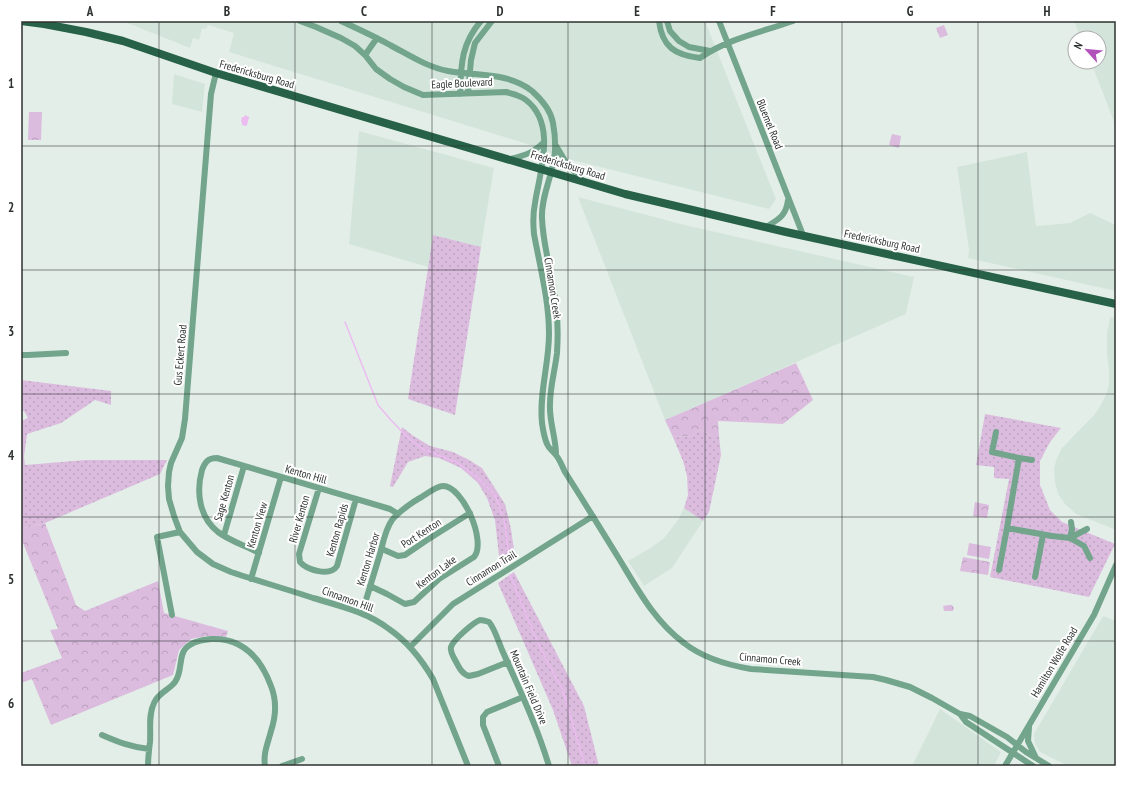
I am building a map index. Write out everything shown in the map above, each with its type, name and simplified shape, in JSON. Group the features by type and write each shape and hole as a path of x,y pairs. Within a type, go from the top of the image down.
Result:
{"main road":[{"name":"Fredericksburg Road","path":"21,21 86,32 123,41 216,73 625,194 766,227 1116,304"}],"street":[{"name":"Eagle Boulevard","path":"300,21 316,26 355,46 376,68 404,88 423,95 506,92 516,94 525,99 534,108 541,119 544,132 542,169"},
{"name":"Eagle Boulevard","path":"341,21 432,67 469,74 507,78 520,83 532,91 550,112 553,123 555,142 554,159 551,172"},
{"path":"460,94 462,60 466,45 481,21"},
{"path":"468,93 469,74 475,43 492,21"},
{"path":"659,21 664,39 669,46 677,53 700,58 710,51 727,43 793,21"},
{"path":"667,21 670,32 679,41 689,46 710,51"},
{"name":"Bluemel Road","path":"719,21 803,235"},
{"path":"365,55 377,38"},
{"name":"Gus Eckert Road","path":"180,532 169,499 168,480 171,463 182,438 185,419 210,94 216,73"},
{"path":"511,160 537,150 544,142"},
{"path":"555,142 567,164 583,181"},
{"name":"Cinnamon Creek","path":"542,169 534,205 533,222 548,312 548,353 541,396 543,430 546,442 549,449 556,455 640,593 659,620 681,641 694,650 725,663 751,669 873,677 910,687 922,692 960,714 970,716 1007,737 1036,759 1048,766"},
{"name":"Cinnamon Creek","path":"551,172 543,204 542,217 554,290 558,329 557,354 550,394 550,417 556,444 556,455"},
{"path":"766,227 782,217 786,211 788,198"},
{"path":"536,244 545,242"},
{"path":"21,354 66,353"},
{"path":"543,430 552,428"},
{"path":"996,432 992,452 1032,460"},
{"name":"Kenton Hill","path":"224,535 214,529 208,521 201,505 199,486 205,462 212,458 217,458 390,509 398,514"},
{"path":"999,570 1019,458"},
{"name":"Sage Kenton","path":"224,535 244,466"},
{"name":"Kenton View","path":"251,579 282,477"},
{"path":"398,514 411,504 443,486 458,496 470,513"},
{"name":"River Kenton","path":"315,570 303,565 299,558 319,488"},
{"name":"Kenton Rapids","path":"315,570 329,572 337,566 356,500"},
{"name":"Port Kenton","path":"382,549 398,556 405,555 470,513"},
{"name":"Kenton Lake","path":"370,586 405,604 414,602 439,579 474,557 476,554 476,532 470,513"},
{"name":"Kenton Harbor","path":"362,613 388,528 398,514"},
{"name":"Cinnamon Trail","path":"410,647 453,604 593,516"},
{"path":"1070,538 1072,529 1071,522"},
{"path":"1007,528 1043,535 1070,538 1084,546 1090,558"},
{"path":"1070,538 1087,529"},
{"path":"172,615 157,537 180,532"},
{"name":"Cinnamon Hill","path":"180,532 197,552 213,564 251,579 362,613 389,628 410,647 426,667 433,679 468,766"},
{"path":"224,535 259,553"},
{"path":"1035,578 1043,535"},
{"name":"Hamilton Wolfe Road","path":"1005,766 1094,615 1116,565"},
{"name":"Mountain Field Drive","path":"508,662 469,676 463,673 451,652 452,644 481,620 485,620 491,625 508,662 533,720 547,765"},
{"path":"148,766 150,720 154,703 159,695 177,680 185,650 200,641 211,639 225,640 244,647 256,658 265,670 275,697 275,715 272,731 264,753 265,766"},
{"path":"499,766 483,725 483,717 487,712 523,697"},
{"name":"Cinnamon Creek","path":"960,714 966,722 1034,766"},
{"path":"1029,724 1029,746 1036,759"},
{"path":"102,735 123,744 149,749"},
{"path":"282,766 302,759"}],"shaded area":[{"path":"122,21 705,21 776,199 769,209 568,159 524,143 229,52 234,33 208,25 207,28 202,28 199,40 193,38 190,48"},
{"path":"1074,21 1116,21 1116,127 1094,70 1107,70 1107,30 1078,30"},
{"path":"174,74 205,84 202,112 172,104"},
{"path":"245,115 249,117 246,126 242,125 241,121 242,117"},
{"path":"359,131 494,168 481,247 433,235 428,267 349,244"},
{"path":"1027,152 1036,226 1070,223 1090,213 1116,225 1116,291 968,258 969,250 957,167"},
{"path":"578,197 685,225 914,277 906,314 665,420"},
{"path":"1110,317 1116,318 1116,530 1076,514 1065,504 1058,494 1055,483 1054,468 1062,448 1095,414 1106,395 1109,384 1107,333"},
{"path":"684,508 703,521 672,568 644,586 628,561 664,538 678,520"},
{"path":"1103,616 1116,621 1116,766 1068,766 1040,752 1035,744 1034,734"},
{"path":"940,709 1001,752 994,766 912,766"}],"green space":[{"path":"944,25 948,35 940,38 936,28"},
{"path":"29,112 42,112 41,140 28,140"},
{"path":"31,117 39,117 39,136 30,135"},
{"path":"892,134 901,136 899,148 889,145"},
{"path":"433,235 481,247 455,415 408,399"},
{"path":"796,363 813,400 783,424 718,421 719,436 710,436 699,430 692,436 673,437 665,420"},
{"path":"21,380 111,391 111,405 95,400 61,423 27,434 24,457 25,465 86,460 167,460 160,474 45,523 21,529 21,421 28,418 24,411 21,411"},
{"path":"985,414 1061,428 1050,442 1040,461 1040,485 1050,510 1062,522 1115,544 1089,597 990,577 1009,479 994,478 994,467 976,465"},
{"path":"402,427 430,446 453,452 482,468 505,504 511,529 515,557 500,565 495,520 487,498 478,483 461,468 439,458 425,456 408,462 393,487 390,486"},
{"path":"699,430 710,436 719,436 721,455 709,512 703,521 684,508 688,495 687,476 683,461 673,437 692,436"},
{"path":"975,502 989,505 987,518 973,516"},
{"path":"45,523 76,605 85,611 158,581 164,613 228,631 226,637 206,636 191,639 179,650 173,675 51,725 32,679 21,683 21,673 62,658 50,630 58,629 21,538 21,529"},
{"path":"969,543 991,547 989,559 967,555"},
{"path":"963,557 990,562 988,575 960,571"},
{"path":"967,560 985,563 984,572 966,568"},
{"path":"514,572 584,706 599,766 572,766 553,710 498,583"},
{"path":"952,605 954,608 953,611 944,611 943,606"}],"waterway":[{"path":"345,322 378,405 390,419 408,438 423,449 456,462 476,476 495,495 505,523 509,561"},
{"path":"510,575 534,634 563,691 585,766"}]}
